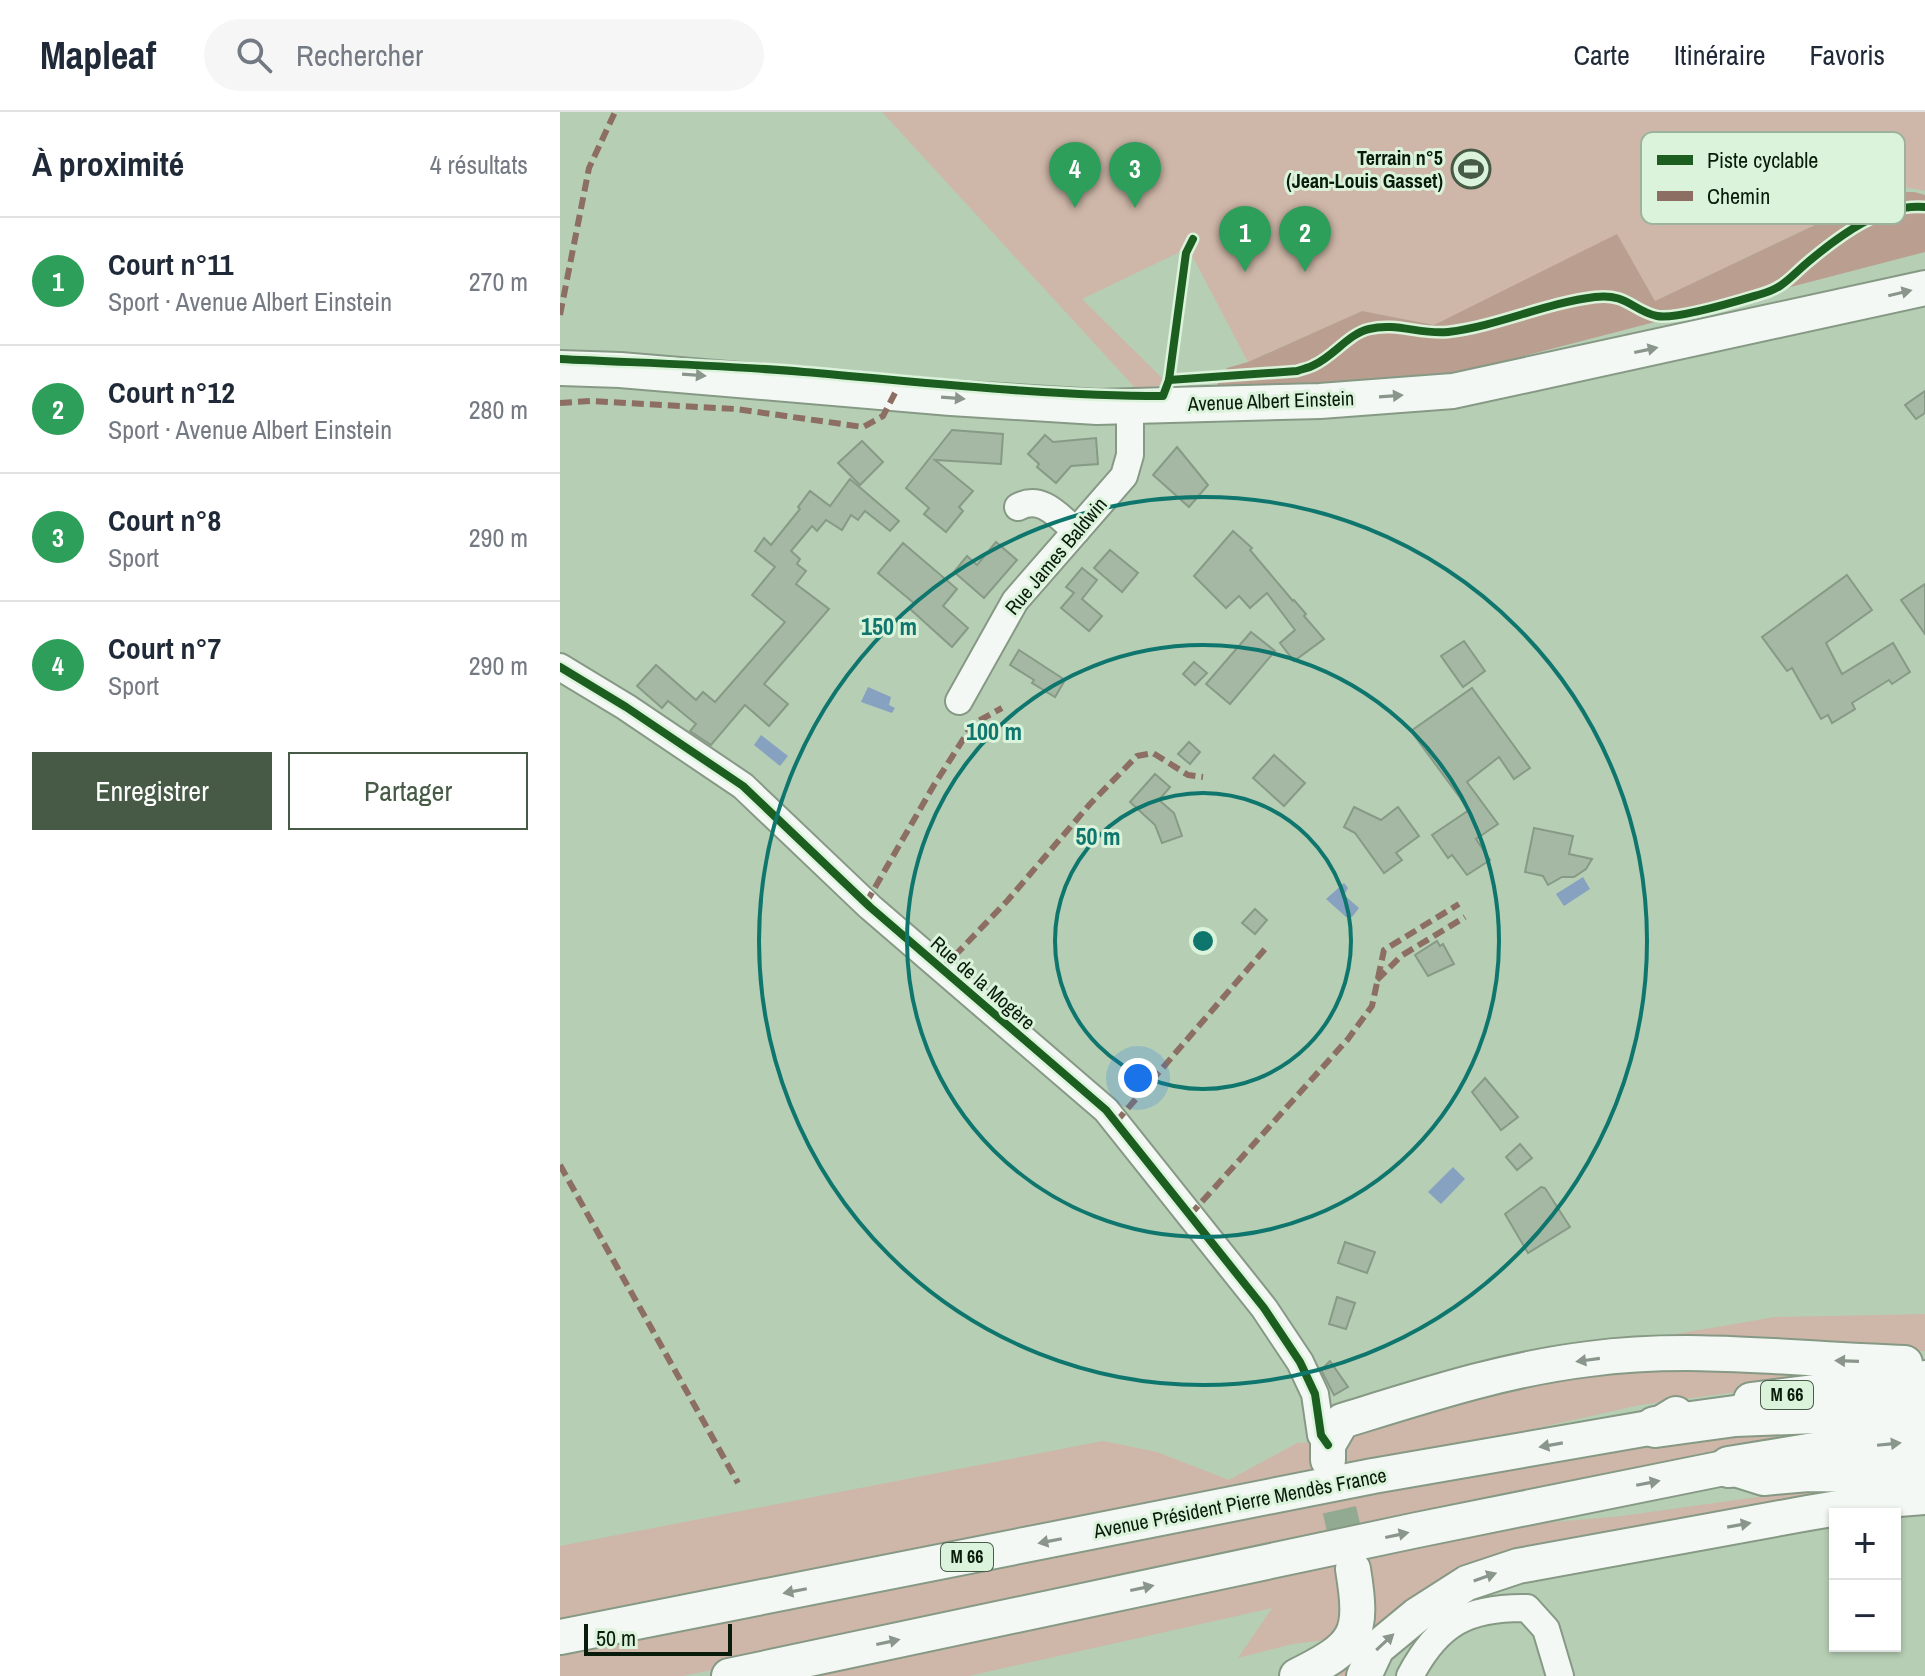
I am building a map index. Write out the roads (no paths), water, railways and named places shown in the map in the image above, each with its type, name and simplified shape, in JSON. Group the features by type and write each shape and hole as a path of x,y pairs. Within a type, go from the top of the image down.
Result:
{"highway":[{"name":"Avenue Président Pierre Mendès France","path":"1655,1427 1735,1416 1925,1409"},
{"path":"1729,1467 1833,1450 1925,1440"}],"main road":[{"name":"Avenue Albert Einstein","path":"560,368 620,370 994,401 1130,407 1320,401 1453,391 1925,288"},
{"path":"1333,1442 1464,1383 1589,1359 1711,1352 1799,1359 1925,1363"},
{"name":"M 66","path":"1655,1427 1684,1409 1925,1378"},
{"name":"Avenue Président Pierre Mendès France","path":"560,1637 1373,1476 1655,1427"},
{"path":"729,1676 1729,1467 1764,1478 1808,1474 1925,1476"},
{"path":"1364,1676 1377,1648 1417,1615 1467,1583 1518,1566 1808,1513 1925,1497"},
{"path":"1280,1676 1298,1676 1334,1658 1348,1642 1357,1624 1359,1606 1353,1569"}],"street":[{"name":"Rue James Baldwin","path":"959,701 1015,601 1128,468 1130,407"},
{"path":"1018,507 1024,503 1041,503 1076,531"},
{"name":"Rue de la Mogère","path":"560,667 626,707 743,786 870,907 1106,1110 1264,1308 1300,1362 1333,1442"},
{"path":"1410,1676 1425,1648 1439,1632 1471,1615 1497,1607 1527,1608 1537,1618 1546,1629 1560,1676"}],"water":[{"path":"868,687 891,697 889,705 895,708 892,713 861,702"},
{"path":"761,735 788,756 780,766 754,745"},
{"path":"1583,877 1590,889 1564,906 1556,894"},
{"path":"1344,883 1348,888 1344,895 1359,908 1352,917 1346,917 1326,899"},
{"path":"1453,1167 1465,1179 1441,1204 1428,1192"}],"tunnel":[{"path":"1328,1460 1353,1569"}],"place":[{"name":"Terrain n°5 (Jean-Louis Gasset)","path":"1471,169"},
{"name":"Court n°7","path":"1075,208"},
{"name":"Court n°8","path":"1135,208"},
{"name":"Court n°11","path":"1245,272"},
{"name":"Court n°12","path":"1305,272"}]}
